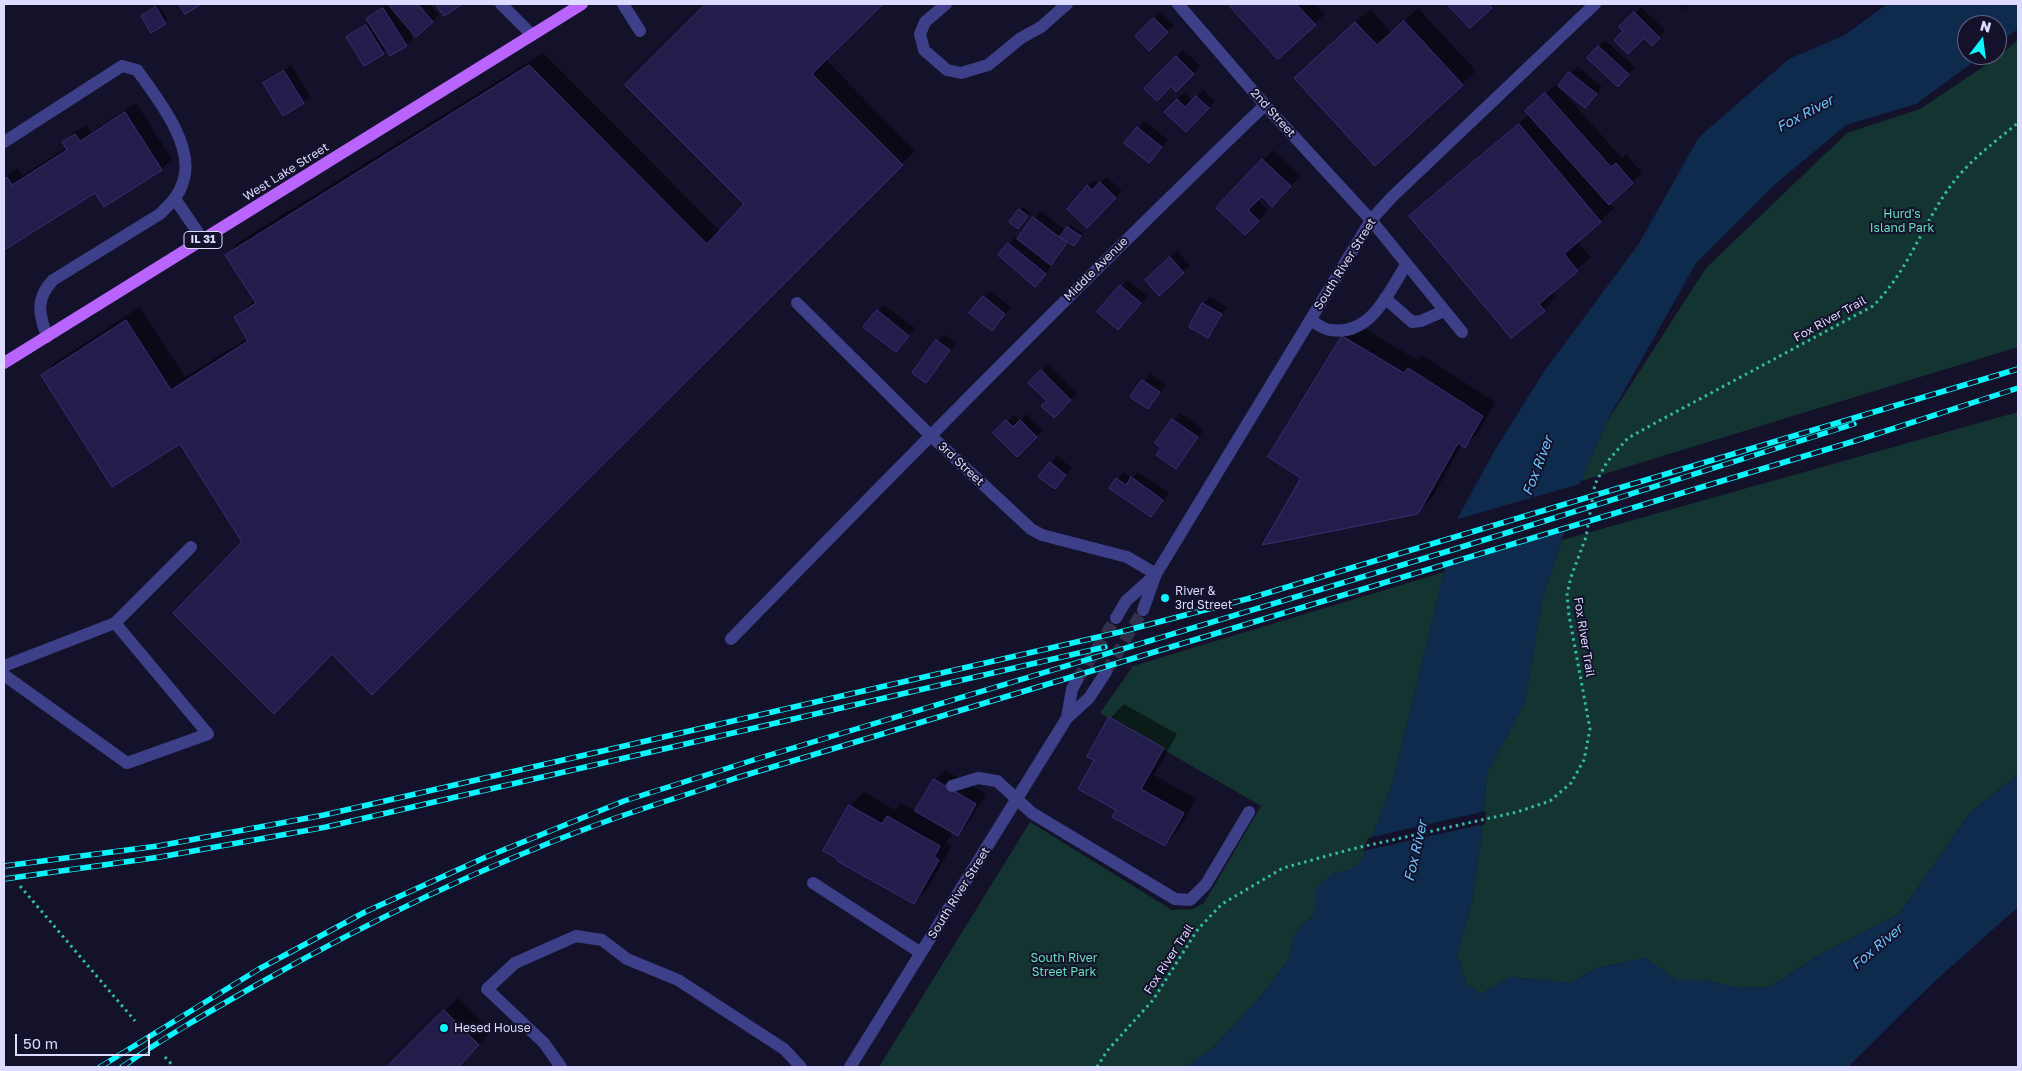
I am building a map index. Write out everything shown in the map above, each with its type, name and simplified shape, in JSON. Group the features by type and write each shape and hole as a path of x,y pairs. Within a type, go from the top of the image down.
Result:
{"main road":[{"name":"West Lake Street","path":"4,363 582,4"}],"street":[{"path":"501,4 532,35"},
{"path":"623,4 640,31"},
{"path":"946,4 925,22 920,34 924,50 947,70 961,73 988,65 1021,38 1041,27 1067,4"},
{"name":"South River Street","path":"1143,610 1156,574 1371,220 1392,196 1595,4"},
{"name":"2nd Street","path":"1183,5 1265,105 1371,220 1462,332"},
{"path":"4,142 122,66 137,70 180,138 184,161 184,181 175,199 160,214 54,280 44,290 40,315 46,336"},
{"name":"Middle Avenue","path":"731,639 930,435 1132,233 1265,105"},
{"path":"175,199 203,240"},
{"path":"1310,320 1329,330 1362,324 1373,317 1406,265"},
{"path":"1385,298 1412,322 1421,321 1444,311"},
{"name":"3rd Street","path":"796,303 930,435 1031,529 1042,535 1127,556 1156,574"},
{"path":"4,666 115,623 191,547"},
{"name":"South River Street","path":"1116,618 1126,601 1156,574"},
{"path":"4,674 127,764 208,734 115,623"},
{"name":"South River Street","path":"850,1067 1067,718 1089,698 1106,672"},
{"name":"South River Street","path":"1067,718 1072,689 1077,680"},
{"path":"952,786 978,778 991,779 1017,798 1032,813 1175,899 1190,900 1206,884 1249,812"},
{"path":"813,883 921,953"},
{"path":"561,1067 544,1043 487,989 515,963 576,936 602,940 627,959 678,980 784,1049 801,1067"}],"path":[{"name":"Fox River Trail","path":"1097,1067 1107,1051 1153,1000 1198,929 1222,904 1283,868 1352,849 1517,812 1550,801 1571,783 1584,760 1590,729 1569,616 1568,595 1571,577 1586,537 1595,484 1607,462 1628,438 1873,306 1889,290 1906,265 1946,192 1968,165 2018,123"},
{"path":"20,886 135,1021"},
{"path":"165,1057 174,1067"}],"green space":[{"name":"Hurd's Island Park","path":"2018,40 2018,347 1581,481 1606,423 1706,268 1847,133 1920,109 1986,65 2007,65 2007,49"},
{"path":"2018,412 2018,774 1970,813 1899,914 1821,954 1770,987 1737,988 1704,980 1677,980 1645,958 1596,968 1572,983 1510,977 1481,994 1466,984 1457,955 1472,901 1480,846 1487,773 1525,702 1542,600 1562,540"},
{"name":"South River Street Park","path":"1444,572 1392,785 1364,857 1351,870 1334,873 1316,889 1316,908 1312,917 1302,924 1294,936 1289,959 1262,995 1211,1050 1186,1067 879,1067 1030,822 1172,910 1193,909 1204,903 1261,806 1100,713 1133,666"}],"water":[{"name":"Fox River","path":"1887,4 2018,4 2018,29 2007,37 2007,15 1957,15 1957,65 1969,65 1916,104 1846,125 1773,186 1696,263 1606,423 1581,481 1542,600 1525,702 1487,773 1480,846 1472,901 1457,955 1466,984 1481,994 1510,977 1572,983 1596,968 1645,958 1677,980 1704,980 1737,988 1770,987 1821,954 1899,914 1970,813 2018,774 2018,907 1935,981 1848,1067 1186,1067 1211,1050 1262,995 1289,959 1294,936 1302,924 1312,917 1316,908 1316,889 1334,873 1351,870 1364,857 1392,785 1457,519 1496,448 1545,370 1638,245 1699,137 1789,59 1845,35"}],"pier":[{"path":"1583,483 1568,527 1443,566 1454,520"},
{"path":"1486,811 1485,824 1363,851 1368,838"}],"building":[{"path":"179,4 199,4 200,5 185,14"},
{"path":"388,4 418,4 433,22 416,37"},
{"path":"436,4 460,4 461,5 444,16"},
{"path":"706,4 883,4 812,74 903,165 372,695 332,654 274,714 173,613 242,542 180,444 112,487 41,375 126,320 171,390 248,341 234,317 256,303 225,255 529,65 707,244 744,204 625,85"},
{"path":"1228,4 1296,4 1316,25 1278,59"},
{"path":"1447,4 1489,4 1492,8 1470,28"},
{"path":"156,7 166,24 151,33 141,16"},
{"path":"383,8 407,46 390,56 366,19"},
{"path":"1634,12 1660,38 1652,46 1644,38 1628,54 1614,40 1623,31 1619,27"},
{"path":"1154,18 1168,32 1149,51 1135,36"},
{"path":"1404,21 1463,85 1375,166 1294,78 1355,22 1377,45"},
{"path":"366,25 384,54 364,66 346,37"},
{"path":"1598,46 1629,74 1618,87 1587,58"},
{"path":"1176,56 1194,74 1176,92 1171,86 1157,101 1144,89"},
{"path":"284,71 304,103 283,116 263,83"},
{"path":"1569,72 1597,94 1585,108 1558,86"},
{"path":"1545,93 1611,167 1616,163 1633,183 1609,205 1525,111"},
{"path":"1196,96 1209,108 1186,132 1164,112 1177,99 1185,107"},
{"path":"125,112 162,170 104,207 95,193 4,250 4,179 7,177 12,185 67,150 62,142 75,134 80,141"},
{"path":"1519,124 1601,222 1564,254 1578,271 1539,304 1545,311 1511,338 1409,216"},
{"path":"1137,127 1162,147 1149,163 1124,143"},
{"path":"1262,159 1291,186 1272,207 1262,196 1248,210 1259,221 1245,235 1216,208"},
{"path":"1100,182 1116,198 1087,228 1067,209 1087,185 1092,190"},
{"path":"1019,209 1028,216 1018,229 1009,222"},
{"path":"1033,217 1067,243 1051,265 1017,239"},
{"path":"1067,227 1081,236 1074,246 1060,237"},
{"path":"1008,243 1046,274 1035,287 998,255"},
{"path":"1170,257 1184,273 1159,296 1145,280"},
{"path":"1120,285 1141,303 1118,330 1097,312"},
{"path":"983,296 1005,314 992,331 969,313"},
{"path":"1202,303 1222,314 1208,338 1189,327"},
{"path":"877,310 909,336 896,352 863,327"},
{"path":"1342,336 1404,373 1408,368 1483,416 1465,448 1458,443 1418,514 1262,545 1301,478 1268,457"},
{"path":"936,340 950,350 926,383 912,373"},
{"path":"1041,370 1071,400 1054,418 1041,406 1047,401 1028,383"},
{"path":"1142,380 1160,392 1148,409 1130,397"},
{"path":"1172,419 1198,437 1176,469 1156,455 1161,448 1155,443"},
{"path":"1006,420 1013,427 1020,420 1037,437 1017,457 993,433"},
{"path":"1050,462 1066,475 1055,489 1038,477"},
{"path":"1131,477 1163,500 1151,517 1109,488 1116,478 1126,485"},
{"path":"1109,717 1164,748 1141,789 1184,813 1165,846 1112,817 1116,810 1078,789 1094,760 1087,757"},
{"path":"934,779 976,804 958,836 915,811"},
{"path":"849,805 882,824 887,816 940,846 934,857 939,860 914,904 837,861 838,859 823,851"},
{"name":"Hesed House","path":"444,1010 479,1045 458,1067 387,1067"}],"tunnel":[{"path":"1106,672 1143,610"},
{"path":"1077,680 1116,618"}],"railway":[{"path":"4,866 158,846 324,815 1120,632 1247,599 2018,369"},
{"path":"122,1067 218,1007 377,920 507,860 613,819 736,778 1858,440 2018,388"},
{"path":"100,1067 259,969 365,912 486,857 624,801 763,757 1452,550 1854,424"},
{"path":"4,879 160,857 326,827 1105,647"}],"place":[{"name":"River & 3rd Street","path":"1165,598"},
{"name":"Hesed House","path":"444,1028"}]}
